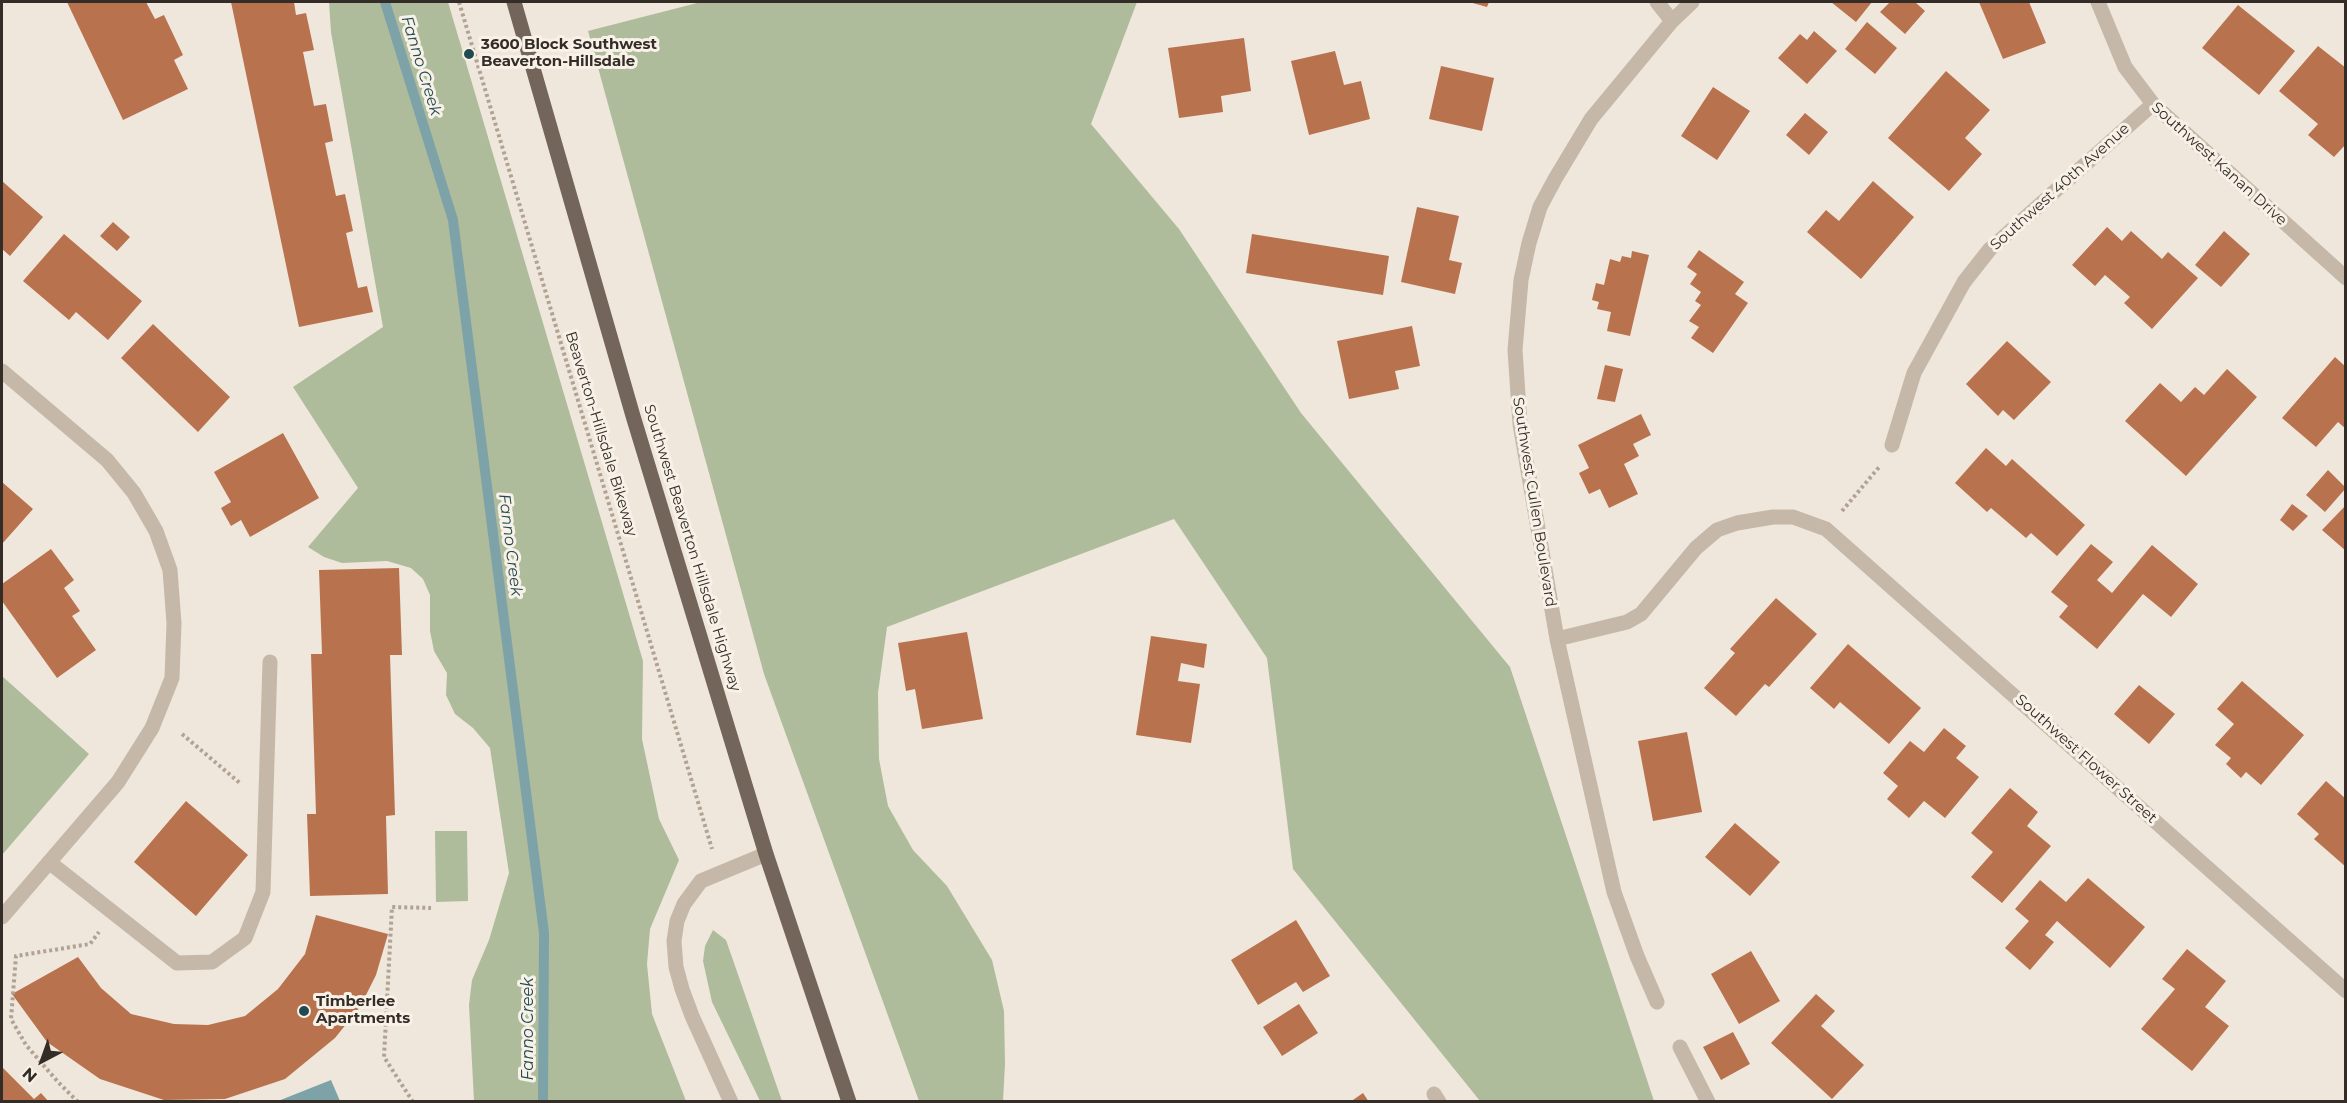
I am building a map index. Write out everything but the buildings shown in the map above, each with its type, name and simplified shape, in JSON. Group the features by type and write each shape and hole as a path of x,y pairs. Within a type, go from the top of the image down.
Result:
{"main road":[{"name":"Southwest Beaverton Hillsdale Highway","path":"514,2 633,416 766,854 849,1101"}],"street":[{"path":"1657,2 1672,21"},
{"name":"Southwest Cullen Boulevard","path":"1657,1002 1641,967 1614,892 1557,639 1520,424 1515,350 1521,280 1540,207 1591,119 1672,21 1692,2"},
{"name":"Southwest Kanan Drive","path":"2098,2 2125,67 2152,105 2346,278"},
{"name":"Southwest 40th Avenue","path":"1892,445 1914,373 1964,282 1990,249 2152,105"},
{"path":"2,371 107,460 134,493 156,531 170,570 174,623 172,678 152,728 118,782 2,917"},
{"path":"1557,639 1627,622 1641,614 1696,548 1717,530 1737,523 1773,517 1793,518 1826,529"},
{"name":"Southwest Flower Street","path":"1826,529 2346,991"},
{"path":"49,862 177,963 212,962 245,938 263,892 270,662"},
{"path":"731,1101 682,989 676,967 674,941 677,921 684,904 701,881 766,854"},
{"path":"1680,1047 1708,1101"}],"path":[{"name":"Beaverton-Hillsdale Bikeway","path":"459,2 687,759 719,873"},
{"path":"1826,529 1872,478 1892,445"},
{"path":"182,735 227,773"},
{"path":"413,1101 384,1057 392,907 431,908"},
{"path":"78,1101 26,1045 11,1019 16,956 90,944 114,913"}],"green space":[{"path":"329,2 448,2 643,661 642,739 659,819 679,860 650,929 647,964 652,1014 686,1101 474,1101 469,1005 472,980 489,940 509,873 490,748 473,728 455,714 446,695 447,673 434,651 430,631 430,595 423,579 411,568 387,561 342,563 324,557 308,547 358,488 293,387 383,327 331,32"},
{"path":"701,2 1137,2 1091,124 1179,229 1301,413 1510,667 1654,1101 1480,1101 1293,869 1267,658 1174,519 887,627 878,693 879,759 888,806 913,850 947,886 992,960 1004,1011 1003,1101 919,1101 764,674 588,31"},
{"path":"2,676 89,754 2,855"},
{"path":"435,831 467,831 468,901 436,902"},
{"path":"713,930 726,940 782,1101 760,1101 712,1002 703,961 705,946"}],"water":[{"path":"331,1080 340,1101 278,1101"}],"waterway":[{"name":"Fanno Creek","path":"385,2 453,220 544,933 543,1102"}],"place":[{"name":"3600 Block Southwest Beaverton-Hillsdale","path":"469,54"},
{"name":"Timberlee Apartments","path":"304,1011"}]}
